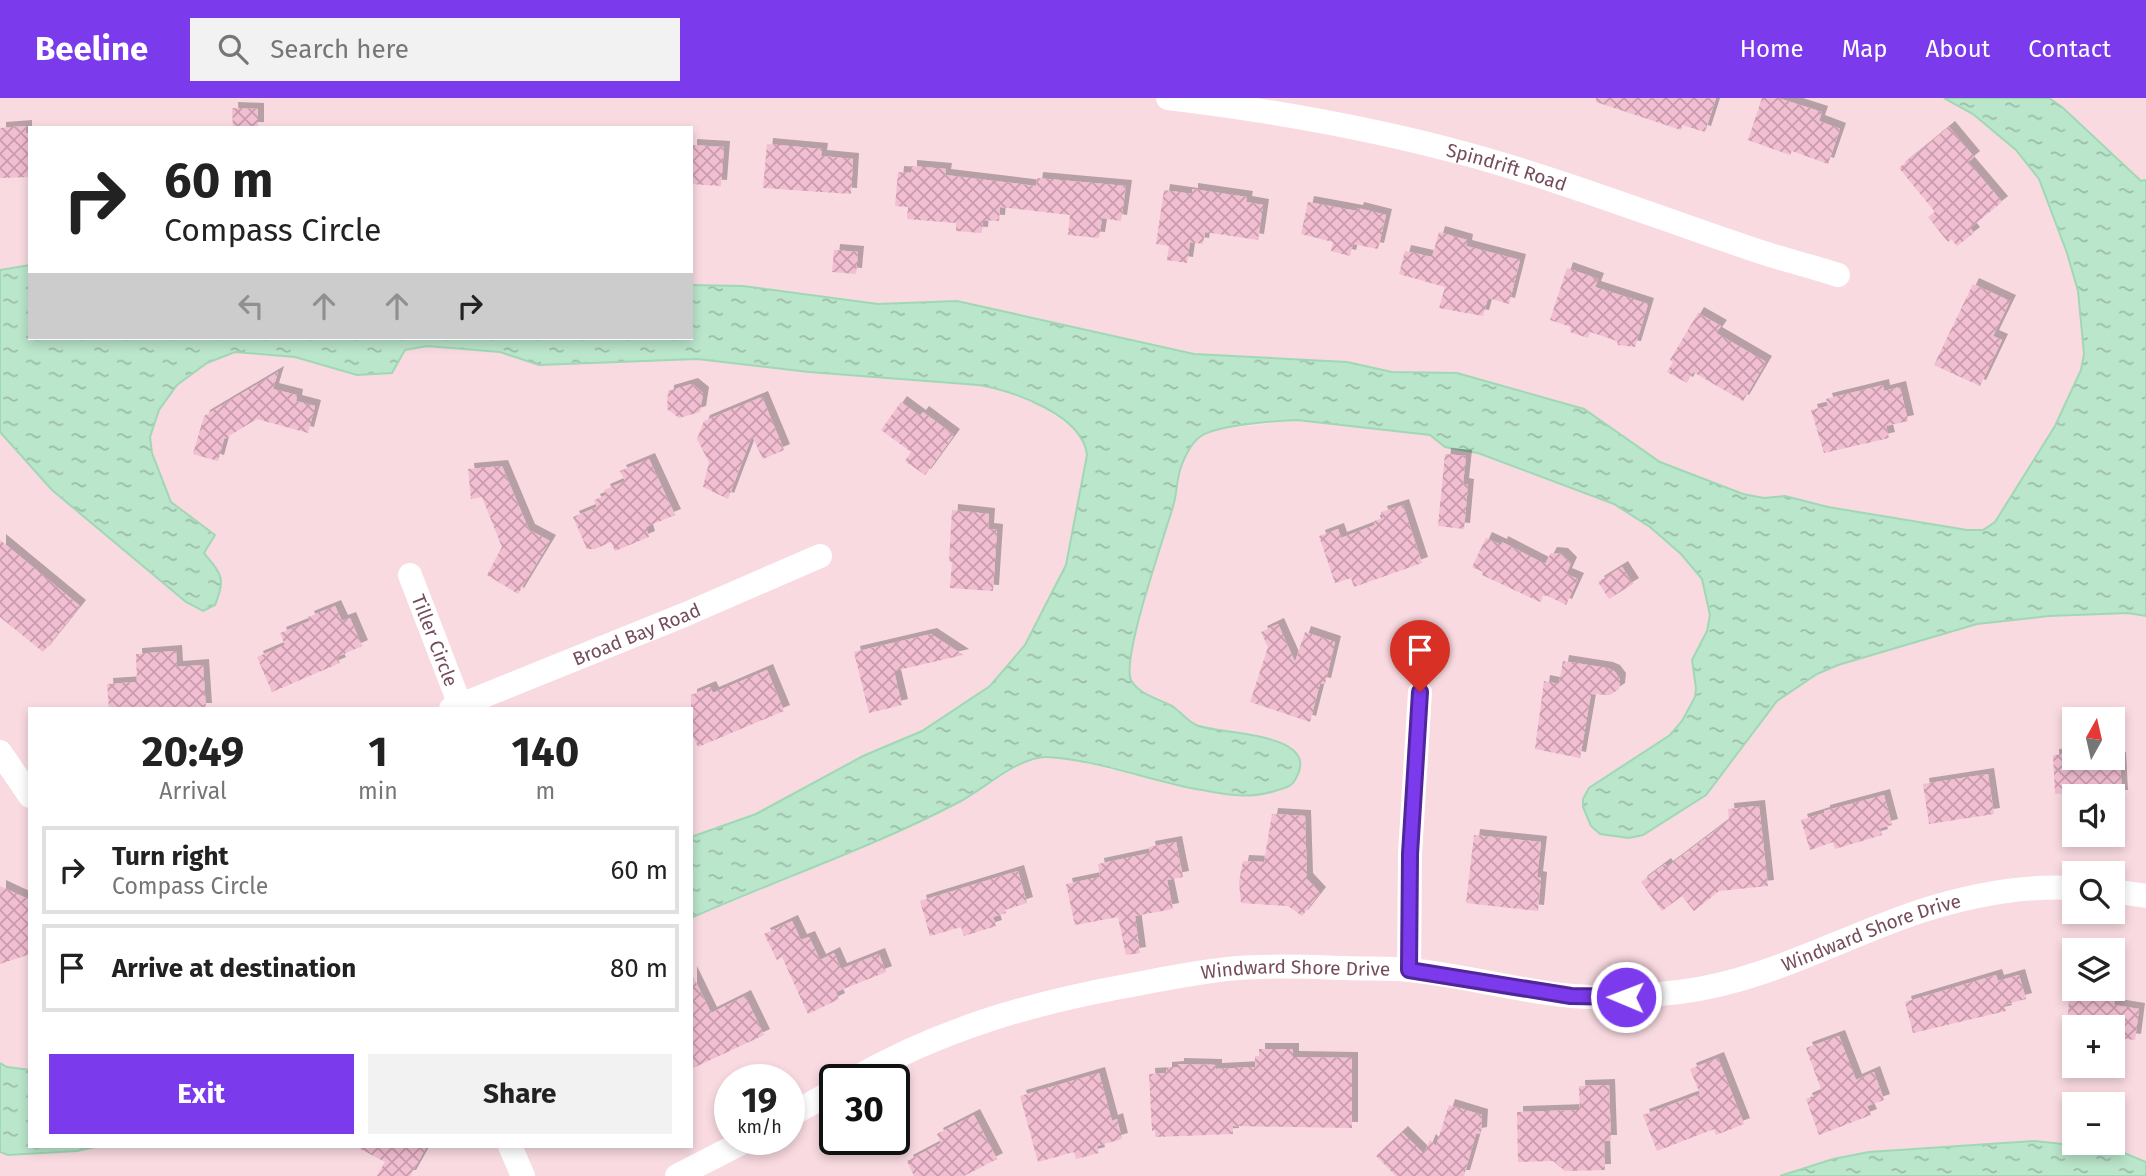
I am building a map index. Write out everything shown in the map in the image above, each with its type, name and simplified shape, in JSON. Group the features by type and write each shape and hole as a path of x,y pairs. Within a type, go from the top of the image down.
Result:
{"street":[{"name":"Spindrift Road","path":"1168,98 1329,123 1468,154 1573,185 1749,248 1838,275"},
{"name":"Broad Bay Road","path":"456,707 684,615 820,556"},
{"name":"Tiller Circle","path":"410,575 456,707"},
{"path":"1409,970 1410,854 1420,692"},
{"path":"0,752 28,793"},
{"name":"Windward Shore Drive","path":"879,1064 954,1030 1010,1012 1086,993 1181,975 1239,968 1297,966 1409,970 1571,996 1626,997 1681,992 1735,982 1917,913 1969,898 2011,891 2062,889"},
{"path":"2125,893 2146,896"},
{"path":"511,1148 523,1176"},
{"path":"677,1176 718,1155"}],"shaded area":[{"path":"0,98 1944,98 1973,114 2016,150 2039,179 2067,253 2078,291 2084,354 2081,370 2055,425 1995,522 1983,530 1967,530 1828,507 1786,496 1764,498 1743,494 1660,462 1584,409 1457,373 1392,372 1347,362 1194,354 957,301 878,304 743,286 693,285 693,126 28,126 28,265 0,270"},
{"path":"2049,98 2146,98 2146,180 2142,182"},
{"path":"427,346 500,352 539,365 697,359 1000,389 1040,405 1078,432 1086,443 1087,455 1066,565 1025,645 990,686 922,731 863,756 756,814 693,836 693,707 28,707 28,1070 7,1067 0,1063 0,432 52,490 221,574 204,553 215,535 171,502 152,453 150,437 159,410 177,385 207,363 235,352 295,357 357,375 405,350"},
{"path":"1297,420 1430,435 1445,447 1478,453 1614,504 1650,527 1682,554 1702,579 1710,615 1707,631 1692,660 1695,697 1682,721 1670,735 1589,788 1591,826 1600,834 1628,838 1706,795 1777,701 1817,674 1838,665 1977,624 2049,616 2128,613 2146,616 2146,1162 2125,1153 2125,1092 2062,1092 2062,1152 1833,1159 1780,1176 0,1176 0,1152 8,1155 91,1148 693,1148 693,917 877,842 963,800 1032,758 1079,761 1171,785 1291,786 1298,777 1300,764 1297,755 1273,739 1195,725 1173,707 1138,689 1131,680 1129,670 1132,651 1160,541 1173,504 1181,467 1191,445 1201,435 1214,430"}],"water":[{"path":"1944,98 2049,98 2141,181 2146,180 2146,616 2128,613 2049,616 1977,624 1838,665 1817,674 1777,701 1706,795 1643,835 1629,838 1600,834 1591,826 1583,807 1583,799 1589,788 1670,735 1682,721 1695,697 1692,660 1707,631 1710,615 1702,579 1681,554 1650,527 1614,504 1478,453 1445,447 1430,435 1297,420 1233,426 1209,432 1197,439 1186,454 1138,622 1132,647 1131,680 1144,693 1172,706 1196,725 1265,738 1283,744 1295,752 1300,764 1295,780 1289,786 1256,795 1230,795 1085,762 1037,758 1014,767 961,801 928,818 693,917 693,836 756,814 863,756 922,731 990,686 1025,645 1066,565 1087,455 1083,441 1060,417 1027,399 979,385 809,372 697,359 539,365 500,352 427,346 405,350 392,373 357,375 295,357 235,352 207,363 177,385 159,410 150,437 152,453 171,502 215,535 204,553 218,572 220,589 215,605 203,611 186,602 52,490 0,432 0,270 28,265 28,340 693,340 693,285 743,286 878,304 957,301 1194,354 1347,362 1392,372 1457,373 1584,409 1660,462 1743,494 1764,498 1785,496 1828,507 1967,530 1983,530 1995,522 2055,426 2081,370 2084,354 2078,291 2067,253 2039,179 2016,150 1973,114"},
{"path":"0,1063 7,1067 28,1070 28,1148 91,1148 8,1155 0,1152"},
{"path":"2035,1141 2062,1144 2062,1155 2125,1153 2146,1162 2146,1176 1780,1176 1833,1159 1869,1152"}],"building":[{"path":"1596,98 1716,98 1705,132 1682,125 1681,130 1596,102"},
{"path":"1762,98 1778,98 1822,112 1819,121 1840,129 1828,164 1792,151 1790,155 1748,140"},
{"path":"232,108 258,109 258,126 233,126"},
{"path":"26,126 28,177 0,178 0,128"},
{"path":"1949,127 1974,157 1968,162 2002,202 1970,228 1974,233 1957,246 1951,239 1948,242 1928,217 1935,212 1899,168"},
{"path":"767,144 822,149 821,156 853,159 851,194 763,188"},
{"path":"693,145 724,147 721,186 693,184"},
{"path":"911,166 946,169 945,175 1036,186 1037,178 1126,186 1121,221 1102,218 1099,238 1068,235 1070,215 1000,207 999,221 983,220 982,233 956,231 956,223 907,219 908,207 895,206 898,172 911,173"},
{"path":"1192,189 1247,197 1246,202 1263,205 1258,240 1205,232 1203,244 1190,242 1187,263 1167,260 1169,246 1156,244 1164,190 1192,194"},
{"path":"1308,202 1357,211 1358,208 1386,215 1378,249 1353,244 1350,256 1331,251 1333,242 1301,234"},
{"path":"1439,232 1467,240 1466,246 1520,260 1509,304 1488,298 1483,316 1439,308 1445,287 1399,274 1405,251 1432,257"},
{"path":"834,250 858,252 856,274 832,272"},
{"path":"1567,268 1598,279 1595,287 1648,304 1635,347 1618,345 1617,341 1590,332 1588,338 1570,332 1571,327 1550,320"},
{"path":"1973,284 2010,301 1993,336 2002,340 1980,386 1934,365"},
{"path":"1698,313 1721,326 1716,333 1766,362 1743,401 1693,372 1687,383 1667,372 1673,362 1670,360"},
{"path":"278,372 273,389 297,395 296,401 315,406 308,433 257,419 224,439 218,461 193,454 204,416"},
{"path":"692,384 703,393 700,412 679,418 667,409 668,391"},
{"path":"1883,385 1884,391 1900,387 1908,421 1886,426 1889,438 1824,453 1811,410 1828,406 1826,399"},
{"path":"762,397 784,450 763,459 752,436 728,499 703,487 709,462 697,439 704,421"},
{"path":"901,402 920,416 923,412 954,435 925,475 905,461 911,452 881,430"},
{"path":"1445,454 1466,456 1463,484 1468,485 1464,529 1438,526"},
{"path":"649,459 675,515 646,527 649,537 615,551 611,542 595,549 587,549 573,517 597,507 594,500 606,495 604,490 625,481 620,471"},
{"path":"502,466 529,530 550,541 518,594 487,575 502,547 482,497 471,499 468,469"},
{"path":"1403,505 1422,563 1354,587 1351,578 1335,583 1319,536 1338,529 1341,538 1375,525 1374,521 1383,518 1381,512"},
{"path":"952,510 989,514 988,529 997,530 993,591 950,588"},
{"path":"1486,538 1501,545 1502,542 1545,564 1551,553 1562,554 1571,563 1566,574 1578,579 1566,605 1544,594 1540,602 1482,575 1483,572 1472,567"},
{"path":"0,540 80,606 43,652 0,617"},
{"path":"1622,567 1633,584 1609,599 1598,582"},
{"path":"335,606 342,621 350,618 362,646 337,657 340,663 272,692 257,657 285,645 280,633 310,621 308,617"},
{"path":"1278,624 1295,662 1305,632 1335,642 1325,684 1320,683 1310,722 1250,702 1268,647 1261,632"},
{"path":"931,634 963,655 894,671 902,705 869,713 854,652"},
{"path":"176,651 177,667 203,665 206,707 109,707 107,684 137,682 136,654"},
{"path":"1563,661 1607,668 1614,671 1620,679 1619,689 1610,695 1591,694 1580,758 1535,749 1544,681 1559,684"},
{"path":"767,670 784,711 698,747 693,736 691,695 710,687 713,693"},
{"path":"2053,755 2062,755 2062,770 2121,770 2121,784 2062,784 2062,793 2055,794"},
{"path":"1988,774 1994,814 1929,824 1923,784"},
{"path":"1884,795 1892,825 1880,828 1882,835 1835,849 1833,842 1810,850 1801,820"},
{"path":"1759,806 1768,886 1719,891 1694,911 1682,896 1662,911 1641,882 1665,864 1667,867 1729,820 1728,809"},
{"path":"1272,814 1305,816 1307,879 1320,893 1302,916 1288,906 1241,903 1239,882 1243,861 1264,862"},
{"path":"1474,835 1541,842 1537,877 1541,878 1538,911 1466,903"},
{"path":"1176,842 1183,877 1167,880 1173,909 1135,916 1140,953 1126,955 1118,917 1075,925 1066,884 1100,877 1098,864 1150,853 1149,847"},
{"path":"1018,871 1027,903 993,917 996,926 964,936 961,927 930,936 920,901"},
{"path":"0,886 28,899 28,955 0,964"},
{"path":"792,921 801,940 809,937 820,960 834,953 841,969 879,954 886,972 836,992 839,999 808,1014 782,957 777,960 764,934"},
{"path":"1996,975 1998,981 2019,975 2026,999 2004,1005 2006,1011 1913,1033 1905,1002"},
{"path":"693,976 711,1013 745,996 764,1035 693,1068"},
{"path":"2069,1001 2114,1001 2114,1005 2139,1009 2135,1040 2125,1039 2125,1015 2068,1015"},
{"path":"1839,1036 1856,1080 1874,1072 1884,1100 1867,1106 1871,1115 1819,1135 1806,1099 1822,1092 1806,1048"},
{"path":"1259,1049 1293,1049 1293,1057 1352,1058 1352,1128 1233,1126 1233,1134 1155,1137 1155,1130 1152,1131 1149,1074 1166,1073 1166,1068 1178,1067 1178,1064 1216,1065 1216,1069 1255,1067 1255,1056 1259,1056"},
{"path":"1718,1058 1744,1124 1716,1135 1714,1129 1657,1151 1643,1115 1700,1094 1690,1069"},
{"path":"1099,1073 1112,1121 1117,1119 1122,1139 1097,1146 1099,1153 1076,1159 1074,1152 1038,1162 1020,1096"},
{"path":"1609,1085 1611,1141 1604,1141 1605,1170 1565,1171 1553,1161 1518,1162 1517,1112 1580,1110 1579,1086"},
{"path":"1449,1105 1482,1115 1481,1133 1476,1134 1464,1176 1396,1176 1376,1156 1402,1132 1424,1154 1430,1140 1436,1146"},
{"path":"974,1115 997,1159 964,1176 914,1176 907,1161 941,1143 937,1134"},
{"path":"359,1148 426,1148 410,1176 377,1176 385,1162"}],"route":[{"path":"1420,692 1410,854 1409,970 1571,996 1626,997"}]}
